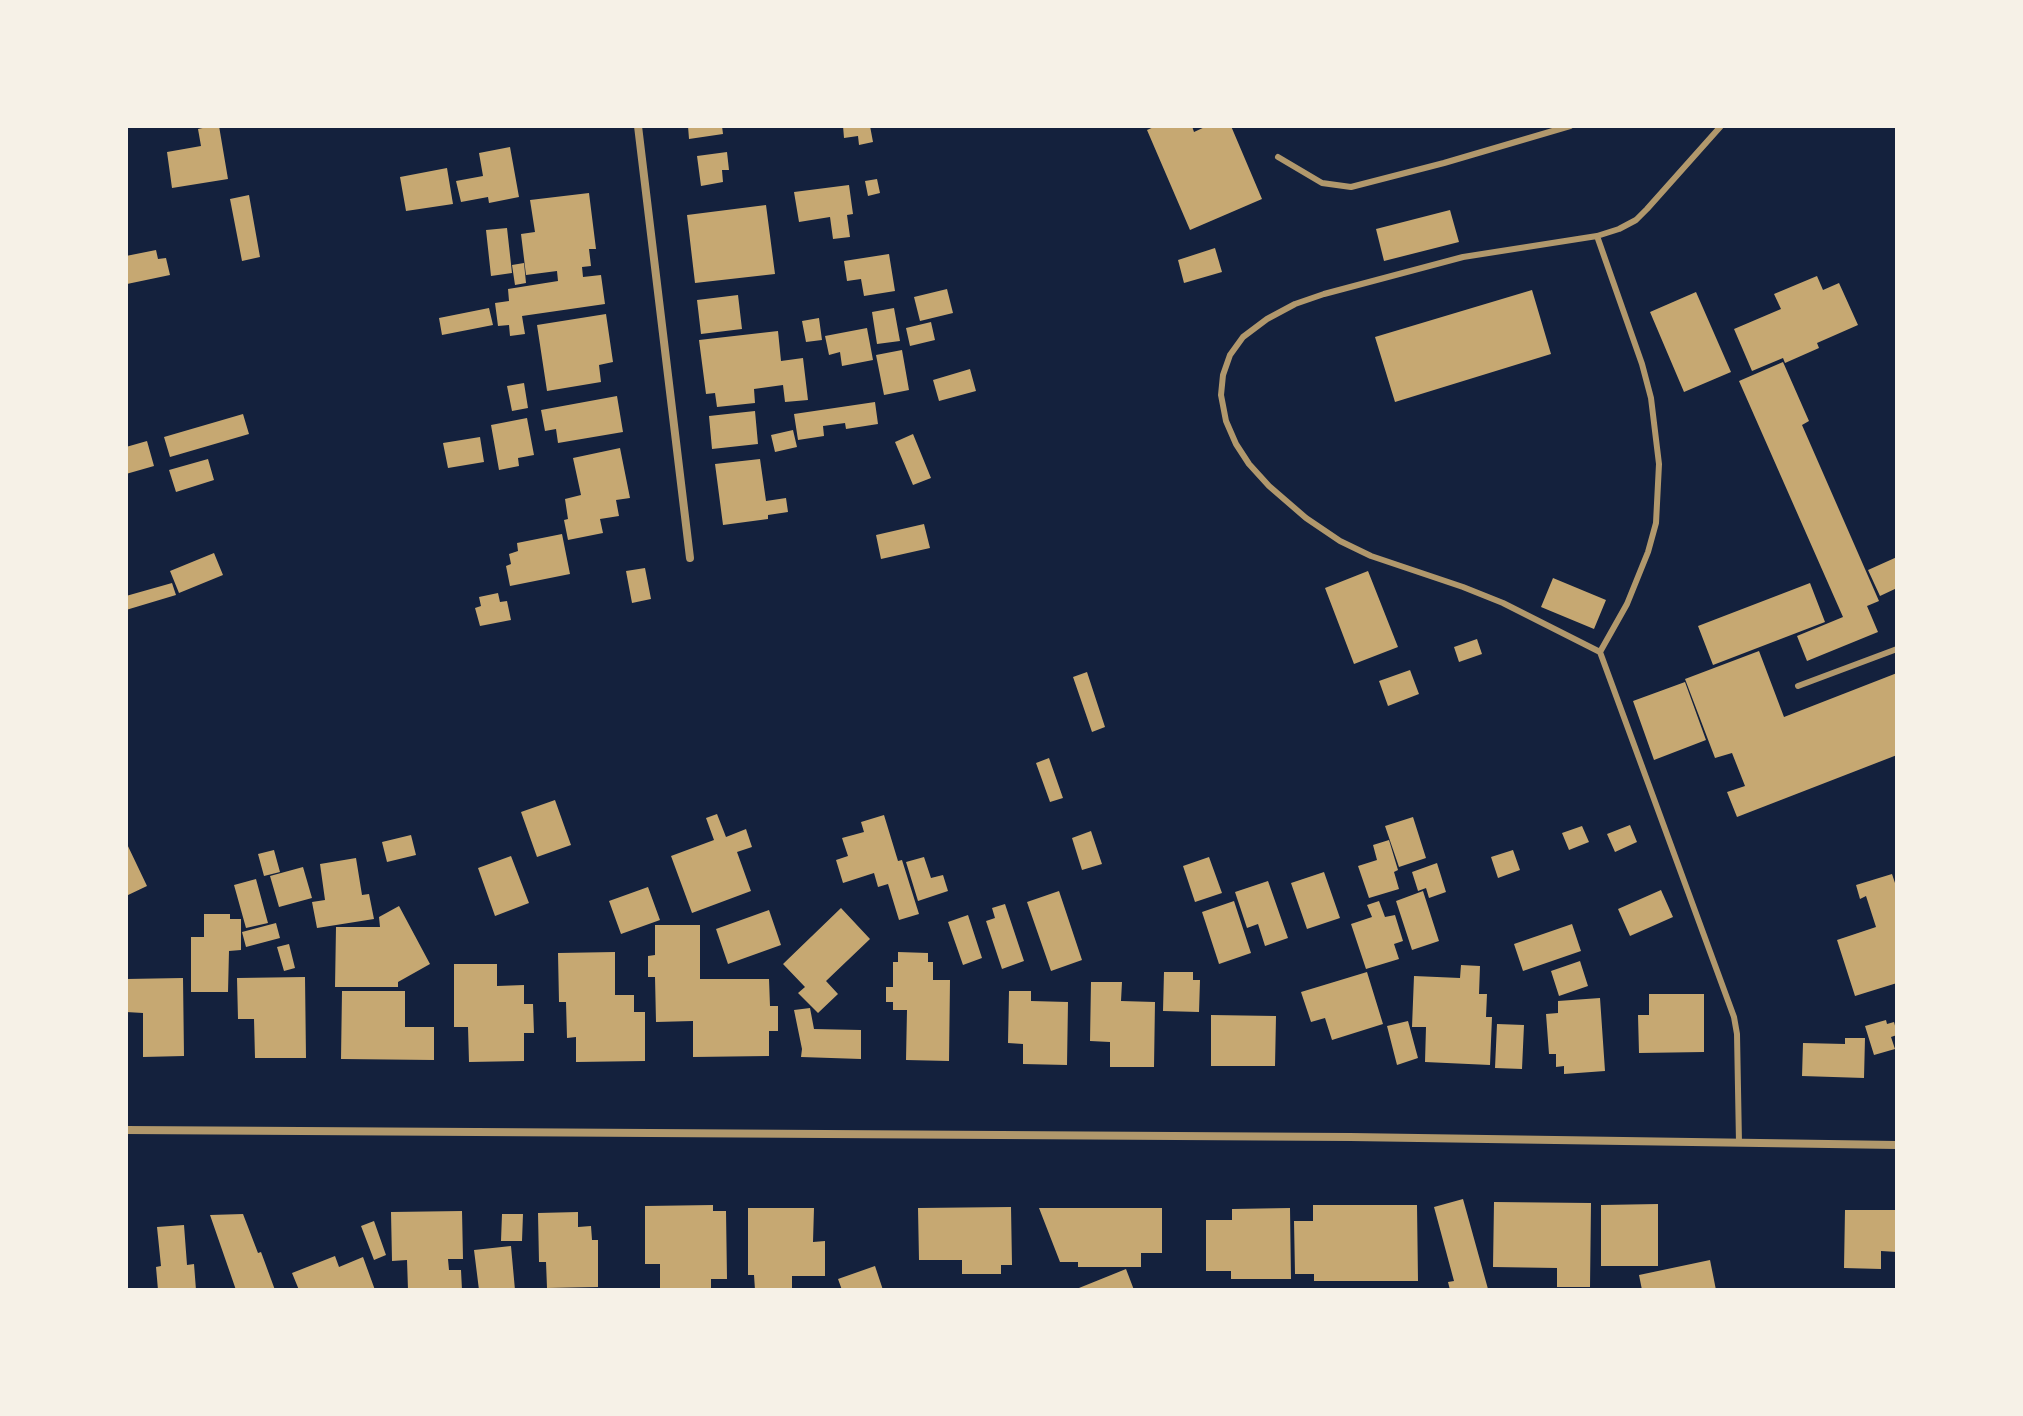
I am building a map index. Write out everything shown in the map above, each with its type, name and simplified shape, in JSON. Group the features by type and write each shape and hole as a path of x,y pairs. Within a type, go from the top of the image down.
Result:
{"street":[{"path":"638,126 690,558"},
{"path":"126,1130 1335,1136 1897,1145"}],"lane":[{"path":"1278,157 1322,183 1351,187 1570,126"},
{"path":"1721,126 1647,209 1636,220 1619,229 1597,236 1463,257 1339,290 1295,304 1267,319 1243,337 1230,355 1223,375 1221,395 1226,421 1249,464 1306,518 1340,541 1371,556 1503,603 1600,652 1734,1017 1739,1143"},
{"path":"1597,236 1642,364 1651,398 1659,464 1656,523 1648,552 1627,604 1600,652"},
{"path":"1798,686 1897,649"}],"building":[{"path":"219,126 228,179 172,188 167,152 201,146 198,129"},
{"path":"688,126 722,126 723,134 689,139"},
{"path":"843,126 870,126 873,142 859,145 858,136 844,138"},
{"path":"1156,126 1192,126 1194,132 1207,126 1231,126 1262,199 1190,230 1147,130"},
{"path":"510,147 519,197 489,203 488,197 461,202 456,181 483,176 479,153"},
{"path":"727,152 729,170 722,170 723,182 701,186 697,156"},
{"path":"447,168 453,204 406,211 400,177"},
{"path":"877,179 880,193 868,196 865,181"},
{"path":"849,185 853,214 847,215 850,237 833,239 830,217 799,222 794,192"},
{"path":"589,193 596,249 589,249 591,266 582,267 583,277 601,275 605,304 522,316 525,334 510,336 509,325 498,326 495,303 509,301 508,289 558,281 557,271 526,275 521,234 535,232 530,200"},
{"path":"249,195 260,257 242,261 230,199"},
{"path":"766,205 775,274 695,283 687,215"},
{"path":"1450,210 1459,242 1384,261 1376,229"},
{"path":"507,228 512,273 491,276 486,230"},
{"path":"1215,248 1222,272 1184,283 1178,260"},
{"path":"156,250 158,259 166,258 170,275 127,284 126,256"},
{"path":"889,254 895,291 864,296 861,279 847,281 844,261"},
{"path":"524,263 526,283 515,285 512,265"},
{"path":"1817,276 1823,290 1839,283 1858,325 1817,343 1819,348 1785,363 1783,358 1752,371 1734,329 1781,309 1774,294"},
{"path":"947,289 953,313 920,321 914,297"},
{"path":"1532,290 1551,354 1395,402 1375,337"},
{"path":"1696,292 1731,372 1684,392 1650,312"},
{"path":"738,295 742,329 701,334 697,300"},
{"path":"489,308 493,325 442,335 439,318"},
{"path":"894,308 900,341 877,344 872,312"},
{"path":"606,314 613,362 599,365 601,382 547,391 537,325"},
{"path":"819,318 822,340 806,342 802,321"},
{"path":"931,322 935,340 910,346 906,328"},
{"path":"867,328 873,360 842,366 840,352 829,355 825,336"},
{"path":"778,331 781,361 803,358 808,400 785,402 783,385 754,389 755,403 717,407 715,393 706,394 699,340"},
{"path":"902,350 909,390 884,395 876,355"},
{"path":"1783,362 1809,421 1802,425 1879,601 1867,606 1878,632 1807,661 1797,636 1843,617 1739,381"},
{"path":"970,369 976,391 939,401 933,380"},
{"path":"524,383 528,408 512,411 507,386"},
{"path":"617,396 623,432 558,443 556,429 545,431 541,410"},
{"path":"875,402 878,424 846,429 845,423 823,426 824,436 798,440 794,414"},
{"path":"755,411 758,444 712,449 709,416"},
{"path":"243,414 249,434 170,457 164,437"},
{"path":"527,418 534,455 518,458 519,466 499,470 491,425"},
{"path":"793,430 797,447 775,452 771,435"},
{"path":"913,434 931,478 913,485 895,442"},
{"path":"480,437 484,462 448,468 443,443"},
{"path":"147,441 154,466 126,474 126,447"},
{"path":"620,448 630,498 616,500 619,516 600,519 603,533 568,540 564,520 568,519 565,499 581,495 573,458"},
{"path":"208,459 214,480 176,492 169,470"},
{"path":"760,459 766,501 786,498 788,512 768,515 768,519 723,525 715,464"},
{"path":"924,524 930,548 881,559 876,535"},
{"path":"562,534 570,574 510,586 506,566 511,564 509,554 518,551 517,543"},
{"path":"214,553 223,575 179,593 170,571"},
{"path":"1897,557 1897,588 1880,596 1868,570"},
{"path":"645,568 651,599 632,603 626,571"},
{"path":"1368,571 1398,647 1354,664 1325,588"},
{"path":"1553,578 1606,600 1594,629 1541,607"},
{"path":"172,583 176,595 126,610 126,596"},
{"path":"1810,583 1825,622 1713,665 1698,626"},
{"path":"498,593 500,602 507,601 511,620 480,626 475,608 481,606 479,597"},
{"path":"1477,639 1482,654 1459,662 1454,647"},
{"path":"1759,651 1784,717 1897,673 1897,755 1737,817 1727,792 1745,786 1732,753 1715,758 1685,679"},
{"path":"1410,670 1419,694 1388,706 1379,681"},
{"path":"1087,672 1105,727 1092,732 1073,677"},
{"path":"1685,682 1706,740 1654,760 1633,701"},
{"path":"1049,758 1063,798 1050,802 1036,763"},
{"path":"555,800 571,845 537,857 521,812"},
{"path":"717,814 726,837 746,829 752,847 737,852 751,891 692,913 671,856 714,840 706,818"},
{"path":"884,815 919,914 899,920 888,884 878,887 874,873 843,883 836,860 848,856 842,838 864,832 861,822"},
{"path":"1413,817 1426,858 1399,867 1385,826"},
{"path":"1630,825 1637,842 1615,852 1607,834"},
{"path":"1582,826 1589,842 1569,850 1562,833"},
{"path":"1091,831 1102,864 1082,870 1072,838"},
{"path":"411,835 416,855 387,862 382,842"},
{"path":"1389,840 1398,870 1394,872 1399,889 1369,898 1358,866 1377,860 1373,845"},
{"path":"126,842 147,886 126,896"},
{"path":"274,850 280,872 264,876 258,854"},
{"path":"1513,850 1520,870 1498,878 1491,857"},
{"path":"511,856 529,903 495,916 478,868"},
{"path":"924,857 931,878 943,875 948,891 918,901 906,862"},
{"path":"1209,857 1222,893 1195,902 1183,866"},
{"path":"356,858 362,895 369,894 374,919 317,928 312,902 325,900 320,864"},
{"path":"1437,863 1446,892 1429,898 1426,888 1418,891 1412,872"},
{"path":"303,867 312,898 279,907 270,876"},
{"path":"1324,872 1340,918 1307,929 1291,883"},
{"path":"1892,874 1897,889 1897,983 1855,996 1837,940 1876,927 1866,896 1860,899 1856,885"},
{"path":"256,879 268,923 246,928 234,885"},
{"path":"1268,881 1288,938 1265,946 1258,924 1247,928 1235,892"},
{"path":"648,887 660,920 621,934 609,901"},
{"path":"1661,890 1673,917 1630,936 1618,909"},
{"path":"1059,891 1082,960 1051,971 1027,902"},
{"path":"1423,891 1439,941 1412,950 1396,901"},
{"path":"1234,901 1251,953 1219,964 1202,912"},
{"path":"1379,901 1385,917 1395,915 1403,941 1394,944 1399,959 1366,969 1351,924 1372,917 1367,905"},
{"path":"1005,904 1024,961 1002,969 986,921 995,918 992,908"},
{"path":"399,906 430,964 398,982 398,987 335,987 336,927 380,927 379,917"},
{"path":"841,908 870,939 826,981 838,994 818,1013 798,993 805,987 783,964"},
{"path":"769,910 781,945 728,964 716,929"},
{"path":"204,914 230,914 230,919 241,919 241,950 229,951 228,992 191,992 191,937 204,937"},
{"path":"968,915 982,958 963,965 948,922"},
{"path":"276,923 280,938 246,947 242,932"},
{"path":"1572,924 1581,951 1523,971 1514,944"},
{"path":"655,925 700,925 700,979 769,979 770,1006 778,1006 778,1031 769,1031 769,1056 693,1057 693,1021 656,1022 655,977 648,977 648,956 655,955"},
{"path":"289,944 295,968 284,971 277,947"},
{"path":"615,952 615,995 634,995 634,1012 645,1012 645,1061 576,1062 576,1037 567,1038 566,1002 559,1002 558,953"},
{"path":"898,952 928,953 928,962 933,962 933,980 950,980 949,1061 906,1060 907,1010 893,1010 893,1002 886,1002 886,987 893,987 893,962 898,962"},
{"path":"1580,961 1588,986 1559,996 1551,971"},
{"path":"454,964 497,964 497,986 524,985 524,1004 533,1004 534,1033 524,1033 524,1061 469,1062 468,1027 454,1027"},
{"path":"1461,965 1480,966 1479,994 1487,994 1486,1017 1492,1017 1490,1065 1425,1062 1426,1027 1412,1027 1414,976 1460,978"},
{"path":"1164,972 1193,972 1193,980 1200,980 1199,1012 1163,1011"},
{"path":"1367,972 1383,1024 1332,1040 1325,1018 1311,1022 1301,992"},
{"path":"305,977 306,1058 255,1058 254,1019 238,1019 237,978"},
{"path":"183,978 184,1056 143,1057 143,1013 126,1012 126,979"},
{"path":"1091,982 1122,982 1121,1001 1155,1002 1154,1067 1110,1067 1110,1042 1090,1041"},
{"path":"342,991 405,991 405,1027 434,1027 434,1060 341,1059"},
{"path":"1009,991 1031,991 1031,1001 1068,1002 1067,1065 1023,1064 1023,1044 1008,1043"},
{"path":"1649,994 1704,994 1704,1052 1639,1053 1638,1015 1649,1015"},
{"path":"1600,998 1605,1071 1564,1074 1564,1066 1556,1067 1556,1054 1549,1054 1546,1014 1558,1013 1558,1001"},
{"path":"810,1008 814,1029 861,1030 861,1059 801,1057 794,1010"},
{"path":"1211,1015 1276,1016 1275,1066 1211,1066"},
{"path":"1886,1020 1887,1024 1894,1022 1897,1035 1891,1037 1895,1049 1874,1055 1865,1026"},
{"path":"1408,1021 1418,1058 1397,1065 1387,1026"},
{"path":"1497,1024 1524,1025 1522,1069 1495,1068"},
{"path":"1845,1038 1865,1038 1864,1078 1802,1076 1803,1043 1845,1044"},
{"path":"1463,1199 1488,1289 1485,1290 1450,1290 1448,1282 1454,1281 1434,1207"},
{"path":"1494,1202 1591,1203 1590,1287 1557,1287 1557,1268 1493,1267"},
{"path":"1658,1204 1658,1266 1601,1266 1601,1205"},
{"path":"713,1205 713,1211 726,1211 727,1279 711,1279 711,1290 660,1290 660,1264 645,1264 645,1206"},
{"path":"1313,1205 1417,1205 1418,1281 1314,1281 1314,1274 1295,1274 1294,1221 1313,1221"},
{"path":"1011,1207 1012,1265 1001,1265 1001,1274 962,1274 962,1260 919,1260 918,1208"},
{"path":"748,1208 814,1208 813,1242 825,1241 825,1276 792,1276 792,1290 755,1290 754,1275 748,1275"},
{"path":"1039,1208 1162,1208 1162,1253 1141,1253 1141,1267 1078,1267 1078,1262 1060,1262"},
{"path":"1290,1208 1291,1279 1231,1279 1231,1271 1206,1271 1206,1220 1232,1220 1232,1209"},
{"path":"1845,1210 1897,1210 1897,1252 1881,1251 1881,1269 1844,1268"},
{"path":"462,1211 463,1259 448,1259 449,1270 461,1270 462,1290 408,1290 407,1260 392,1261 391,1212"},
{"path":"578,1212 578,1227 591,1226 592,1240 598,1240 598,1287 547,1288 546,1262 539,1262 538,1213"},
{"path":"243,1214 275,1290 236,1290 210,1215"},
{"path":"502,1214 523,1214 522,1241 501,1241"},
{"path":"374,1221 386,1255 374,1260 361,1226"},
{"path":"184,1225 187,1265 194,1264 196,1290 158,1290 156,1267 161,1266 157,1227"},
{"path":"511,1246 515,1290 479,1290 474,1250"},
{"path":"335,1256 339,1267 363,1257 375,1290 299,1290 292,1273"},
{"path":"1710,1260 1716,1290 1642,1290 1639,1275"},
{"path":"875,1266 883,1290 842,1290 838,1279"},
{"path":"1126,1269 1134,1290 1074,1290"}]}
